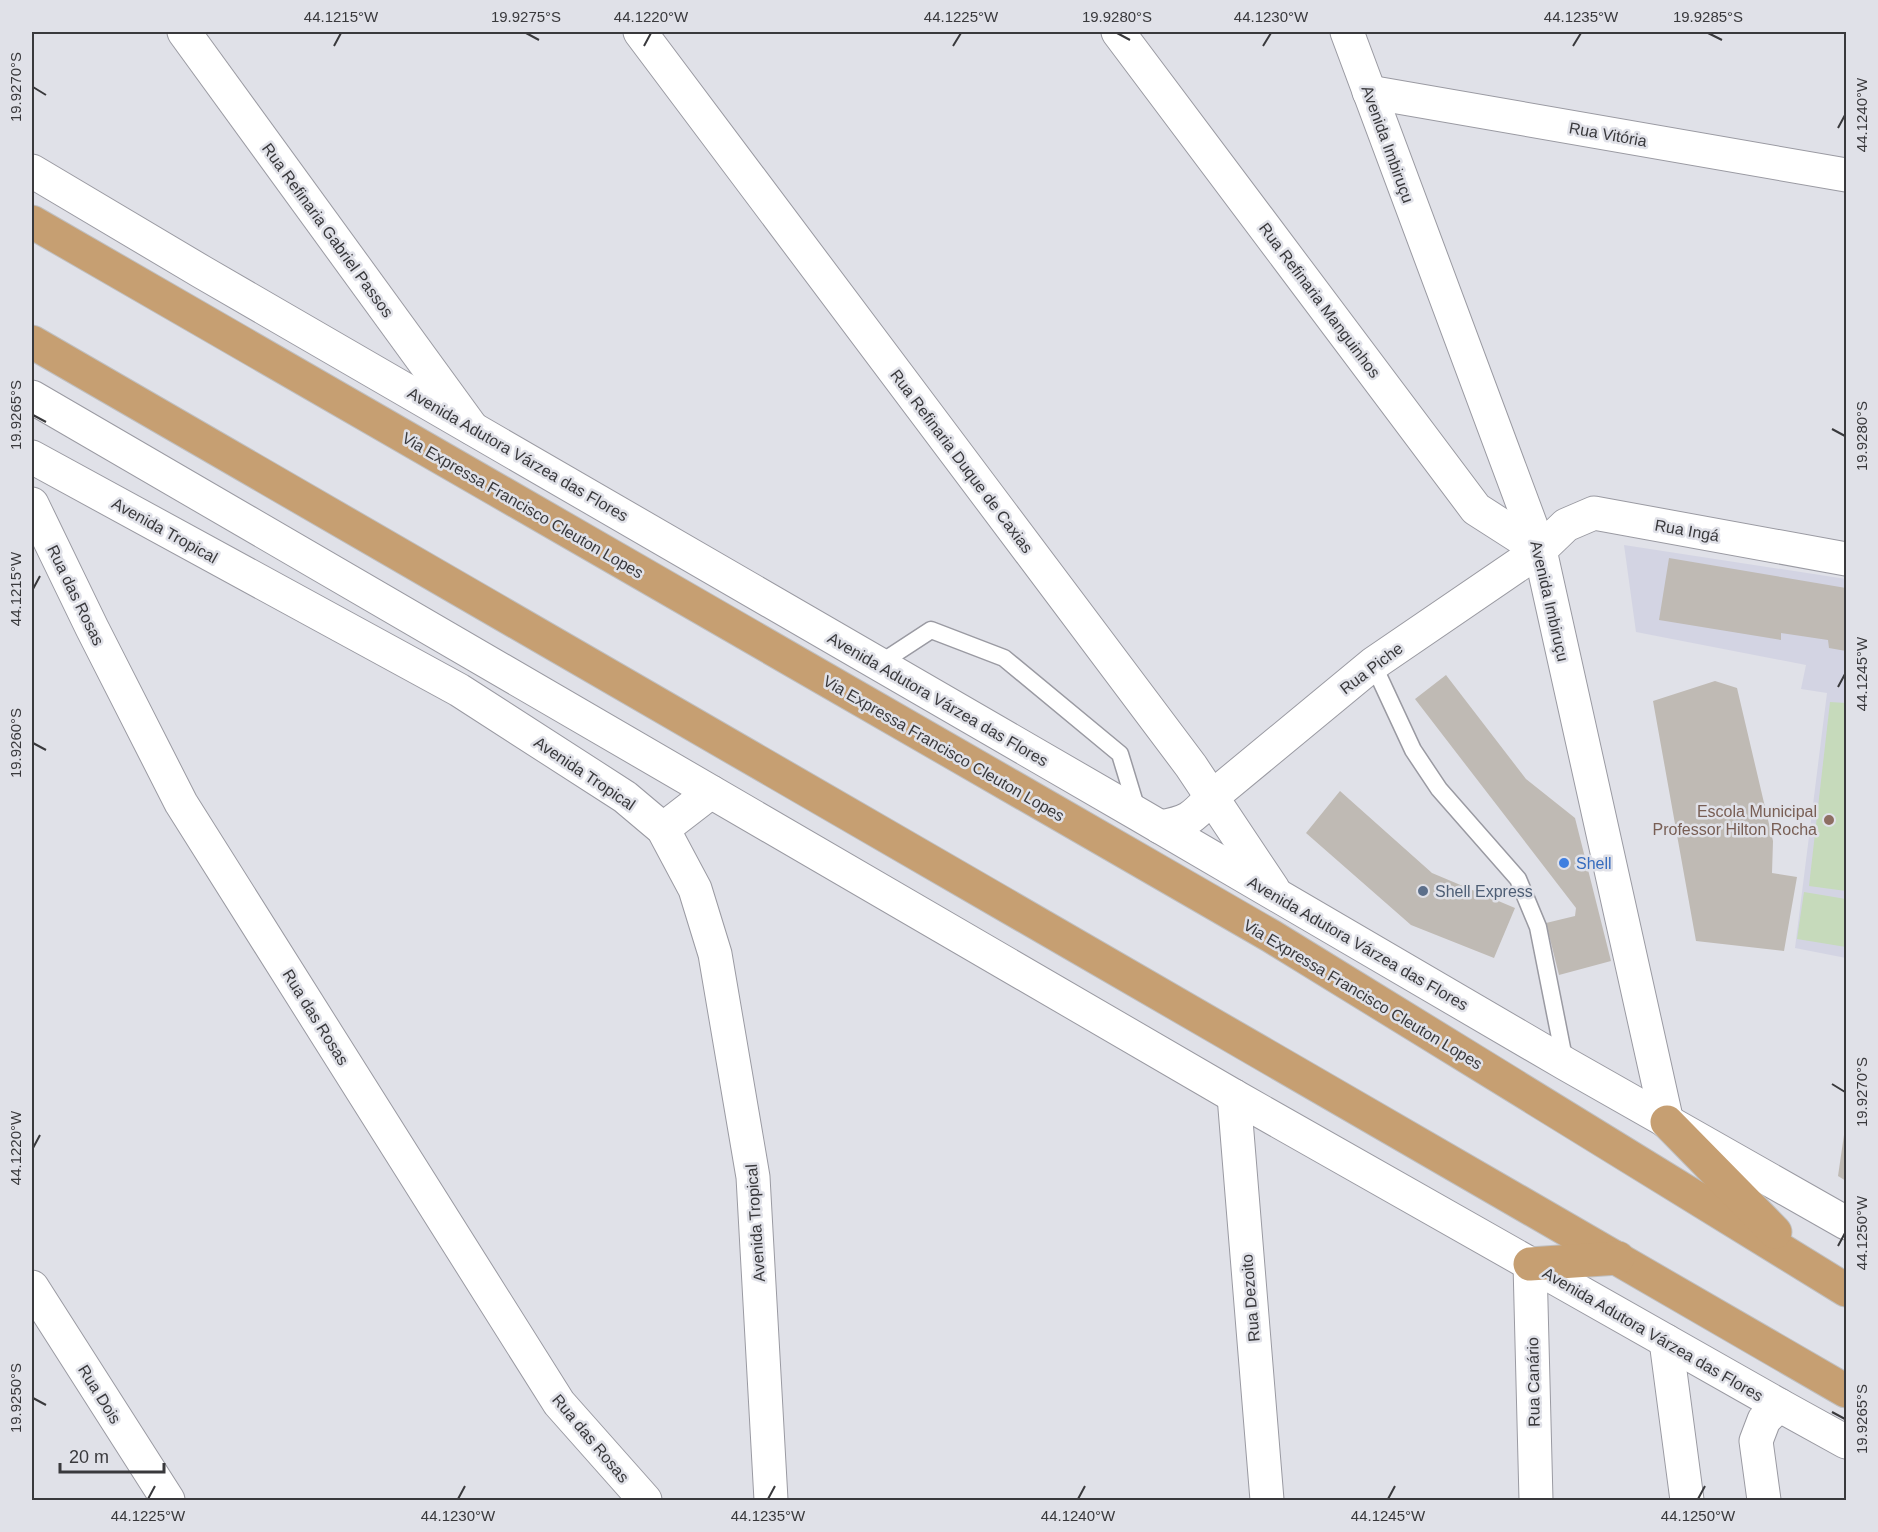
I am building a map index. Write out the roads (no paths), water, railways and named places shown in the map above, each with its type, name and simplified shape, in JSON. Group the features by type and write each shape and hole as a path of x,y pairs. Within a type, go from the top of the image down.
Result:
{"highway":[{"name":"Via Expressa Francisco Cleuton Lopes","path":"32,222 1271,936 1846,1290"},
{"path":"32,342 1846,1391"},
{"path":"1667,1122 1812,1270"},
{"path":"1530,1264 1618,1258"}],"street":[{"name":"Rua Refinaria Gabriel Passos","path":"184,32 472,428"},
{"name":"Rua Refinaria Duque de Caxias","path":"640,32 1191,766 1277,896"},
{"name":"Rua Refinaria Manguinhos","path":"1118,32 1476,509 1540,550"},
{"name":"Avenida Imbiruçu","path":"1347,32 1540,550 1667,1122"},
{"name":"Rua Vitória","path":"1369,92 1846,175"},
{"name":"Avenida Adutora Várzea das Flores","path":"32,171 1566,1064 1846,1223"},
{"name":"Avenida Adutora Várzea das Flores","path":"32,397 1234,1096 1846,1442"},
{"name":"Avenida Tropical","path":"32,457 459,690 625,797 663,829 695,889 715,954 753,1177 771,1500"},
{"name":"Rua das Rosas","path":"32,504 92,628 182,803 559,1403 645,1500"},
{"name":"Rua Ingá","path":"1540,550 1566,525 1594,513 1846,559"},
{"name":"Rua Piche","path":"1149,820 1179,823 1193,817 1212,797 1373,664 1540,550"},
{"path":"663,829 711,792"},
{"name":"Rua Dezoito","path":"1234,1096 1267,1500"},
{"name":"Rua Canário","path":"1530,1264 1536,1500"},
{"name":"Rua Dois","path":"32,1287 168,1500"},
{"path":"1666,1341 1687,1500"},
{"path":"1764,1500 1756,1441 1764,1420 1779,1405"}],"lane":[{"path":"879,664 931,630 1004,657 1120,754 1149,820"},
{"path":"1373,664 1413,750 1439,789 1518,879 1538,927 1566,1064"}],"place":[{"name":"Escola Municipal Professor Hilton Rocha","path":"1829,820"},
{"name":"Shell","path":"1564,863"},
{"name":"Shell Express","path":"1423,891"}]}
